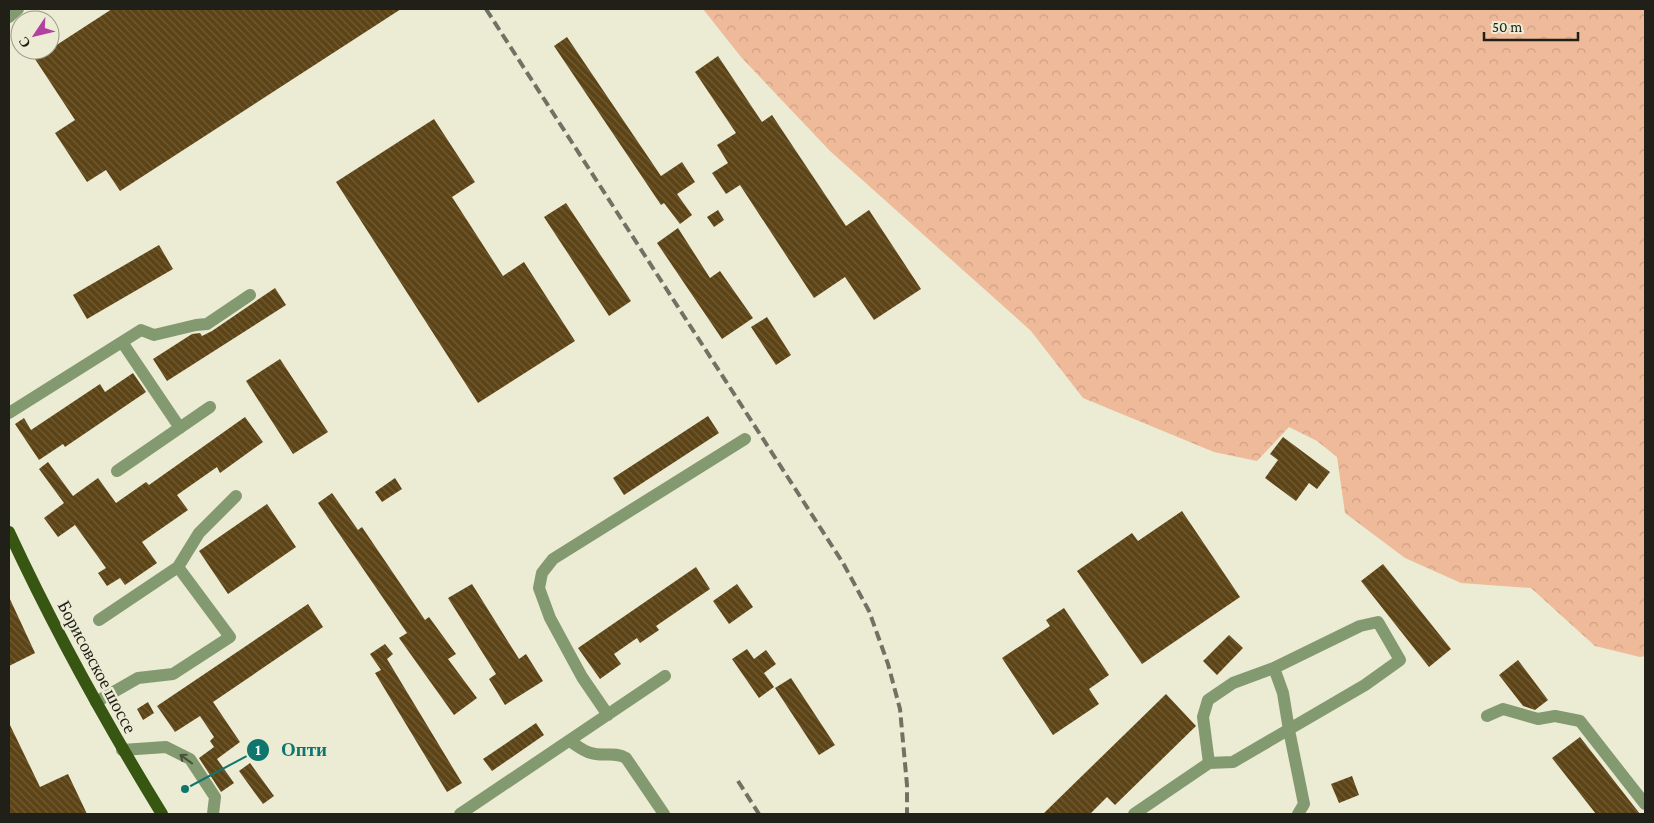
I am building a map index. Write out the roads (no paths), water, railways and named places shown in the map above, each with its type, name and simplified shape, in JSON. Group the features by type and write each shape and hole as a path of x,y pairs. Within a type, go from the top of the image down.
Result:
{"main road":[{"name":"Борисовское шоссе","path":"9,532 64,644 122,750 162,814"}],"lane":[{"path":"9,17 18,9"},
{"path":"9,413 141,330 154,335 208,324 250,295"},
{"path":"122,342 180,428"},
{"path":"117,471 210,407"},
{"path":"608,714 582,677 550,618 539,588 542,573 553,559 745,439"},
{"path":"99,620 178,567 199,533 236,496"},
{"path":"96,702 138,678 172,674 230,637 178,567"},
{"path":"1134,814 1209,763 1233,762 1365,684 1400,660 1378,622 1360,626 1274,668 1233,683 1208,700 1203,716 1209,763"},
{"path":"1274,668 1283,693 1288,730 1304,804 1298,814"},
{"path":"460,814 665,676"},
{"path":"1487,716 1503,709 1538,719 1555,716 1580,721 1645,804"},
{"path":"570,740 589,753 605,756 620,754 626,758 664,814"},
{"path":"122,750 166,747 190,759 215,797 213,814"}],"railway":[{"path":"486,9 843,563 869,611 888,664 900,709 907,785 907,814"},
{"path":"738,781 759,814"}],"place":[{"name":"Опти","path":"185,789"}]}
